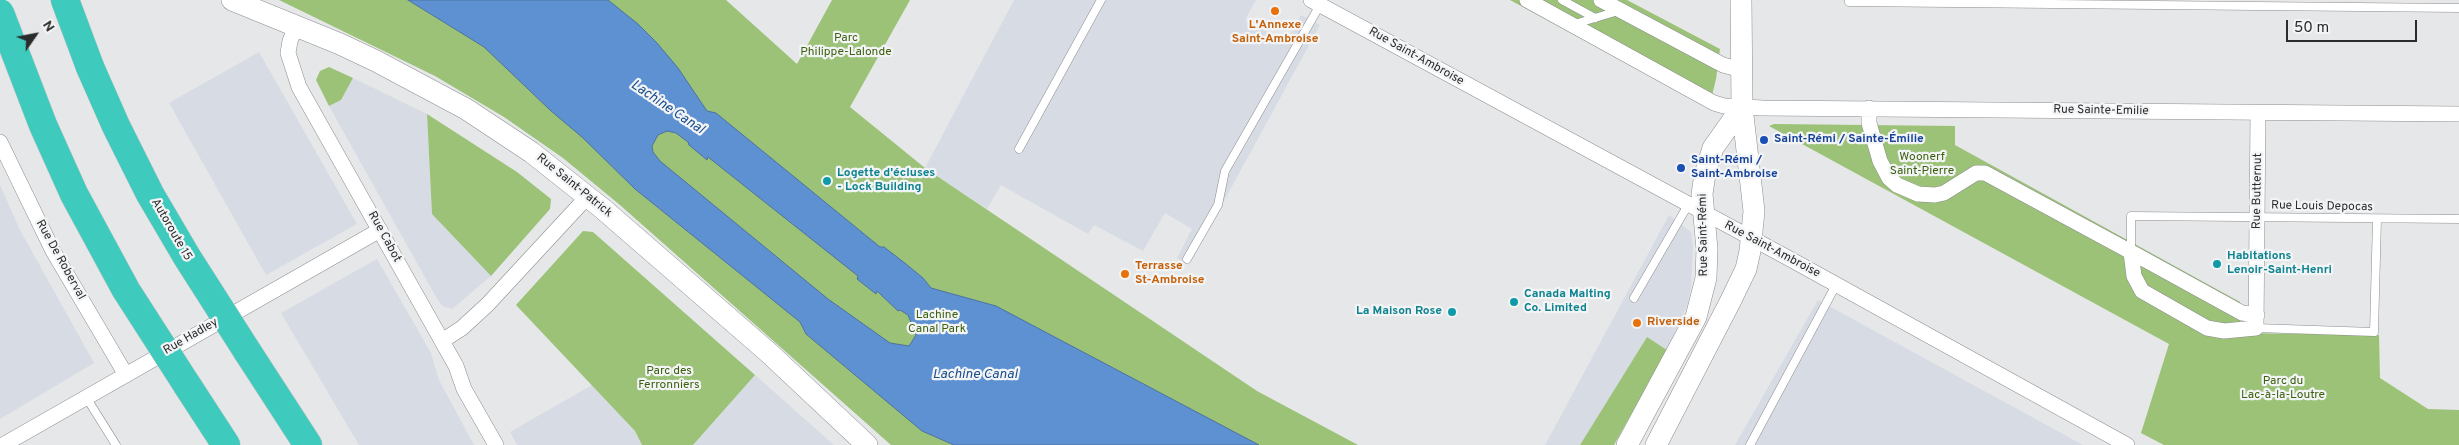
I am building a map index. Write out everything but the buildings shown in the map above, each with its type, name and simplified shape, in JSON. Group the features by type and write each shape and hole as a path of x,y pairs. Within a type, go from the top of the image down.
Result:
{"highway":[{"name":"Autoroute 15","path":"65,0 93,74 132,159 186,257 308,445"},
{"path":"0,13 43,125 77,200 126,290 226,445"}],"main road":[{"name":"Rue Saint-Patrick","path":"232,0 340,44 458,104 531,152 588,196 769,354 867,445"},
{"path":"1656,445 1738,287 1746,269 1752,239 1754,211 1742,107 1741,0"},
{"name":"Rue Saint-Rémi","path":"1627,445 1687,337 1698,310 1706,264 1695,209 1702,194 1713,148 1742,107"}],"street":[{"path":"1601,0 1723,65 1742,70"},
{"path":"1534,1 1573,25 1714,103 1742,107"},
{"name":"Rue Saint-Ambroise","path":"1315,2 2127,445"},
{"name":"Rue Cabot","path":"296,26 288,53 296,79 456,366 464,389 496,445"},
{"name":"Rue Sainte-Emilie","path":"1742,107 2459,114"},
{"path":"1869,108 1869,123 1880,161 1889,178 1897,185 1918,194 1935,195 1944,193 1976,173 1985,174 2131,252 2256,322"},
{"name":"Rue Butternut","path":"2256,322 2258,113"},
{"name":"Rue De Roberval","path":"0,142 53,251 126,375"},
{"path":"442,341 462,328 488,304 588,196"},
{"name":"Rue Hadley","path":"2,445 380,230"},
{"path":"2131,252 2137,284 2142,291 2152,297 2212,329 2224,331 2256,322"}],"lane":[{"path":"1018,148 1101,0"},
{"path":"1562,0 1596,18"},
{"path":"1849,0 1849,2 2459,8"},
{"path":"1187,259 1218,205 1226,171 1315,2"},
{"path":"1573,25 1620,10"},
{"path":"1634,298 1695,209"},
{"name":"Rue Louis Depocas","path":"2131,252 2131,216 2459,219"},
{"path":"2256,322 2374,332 2377,219"},
{"path":"1750,445 1836,285"},
{"path":"86,397 116,445"}],"shaded area":[{"path":"1014,0 1256,0 1245,20 1286,42 1301,15 1320,25 1189,265 1177,258 1192,229 1165,213 1143,251 1094,225 1088,234 1001,185 987,209 925,168"},
{"path":"259,52 357,224 266,275 169,103"},
{"path":"353,78 427,114 432,214 491,276 452,309 442,306 436,297 329,106 341,100"},
{"path":"0,185 20,230 94,363 0,419"},
{"path":"1669,215 1691,232 1693,246 1691,286 1687,306 1667,350 1647,337 1580,445 1545,445"},
{"path":"377,259 431,353 439,380 474,445 359,445 281,313"},
{"path":"1818,300 2083,445 1735,445"},
{"path":"755,375 834,445 693,445"},
{"path":"592,385 635,431 642,445 517,445 510,432"}],"green space":[{"name":"Lachine Canal Park","path":"279,0 726,0 797,64 832,0 910,0 850,107 925,168 1257,391 1358,445 891,445 620,205 563,158 504,117 435,76"},
{"path":"1510,0 1627,0 1720,49 1716,79 1709,108"},
{"path":"329,67 353,78 341,100 329,106 316,80 320,71"},
{"path":"427,114 517,172 551,199 550,209 491,276 432,214"},
{"path":"1774,124 1955,126 1955,145 2240,302 2240,333 2379,335 2380,378 2428,409 2459,410 2459,445 2164,445 2141,433 2169,344 1769,126"},
{"name":"Parc des Ferronniers","path":"583,231 593,232 755,375 693,445 642,445 635,431 516,305"},
{"path":"1647,337 1667,350 1614,445 1580,445"}],"water":[{"name":"Lachine Canal","path":"408,0 608,0 638,24 657,43 678,68 707,111 716,113 880,247 884,247 906,264 923,278 931,288 996,306 1259,445 954,445 922,431 806,334 800,322 635,189 583,138 550,110 484,47","holes":["667,131 676,133 707,160 708,157 858,276 857,279 876,294 877,291 898,311 900,310 908,315 916,335 909,346 890,343 828,299 660,161 653,152 652,146 658,135"]}],"place":[{"name":"L'Annexe Saint-Ambroise","path":"1275,11"},
{"name":"Saint-Rémi / Sainte-Émilie","path":"1764,140"},
{"name":"Saint-Rémi / Saint-Ambroise","path":"1681,168"},
{"name":"Logette d'écluses - Lock Building","path":"827,181"},
{"name":"Habitations Lenoir-Saint-Henri","path":"2217,264"},
{"name":"Terrasse St-Ambroise","path":"1125,274"},
{"name":"Canada Malting Co. Limited","path":"1514,302"},
{"name":"La Maison Rose","path":"1452,312"},
{"name":"Riverside","path":"1637,323"}],"park label":[{"name":"Parc Philippe-Lalonde","path":"846,46"},
{"name":"Woonerf Saint-Pierre","path":"1922,165"},
{"name":"Parc du Lac-à-la-Loutre","path":"2283,389"}]}
